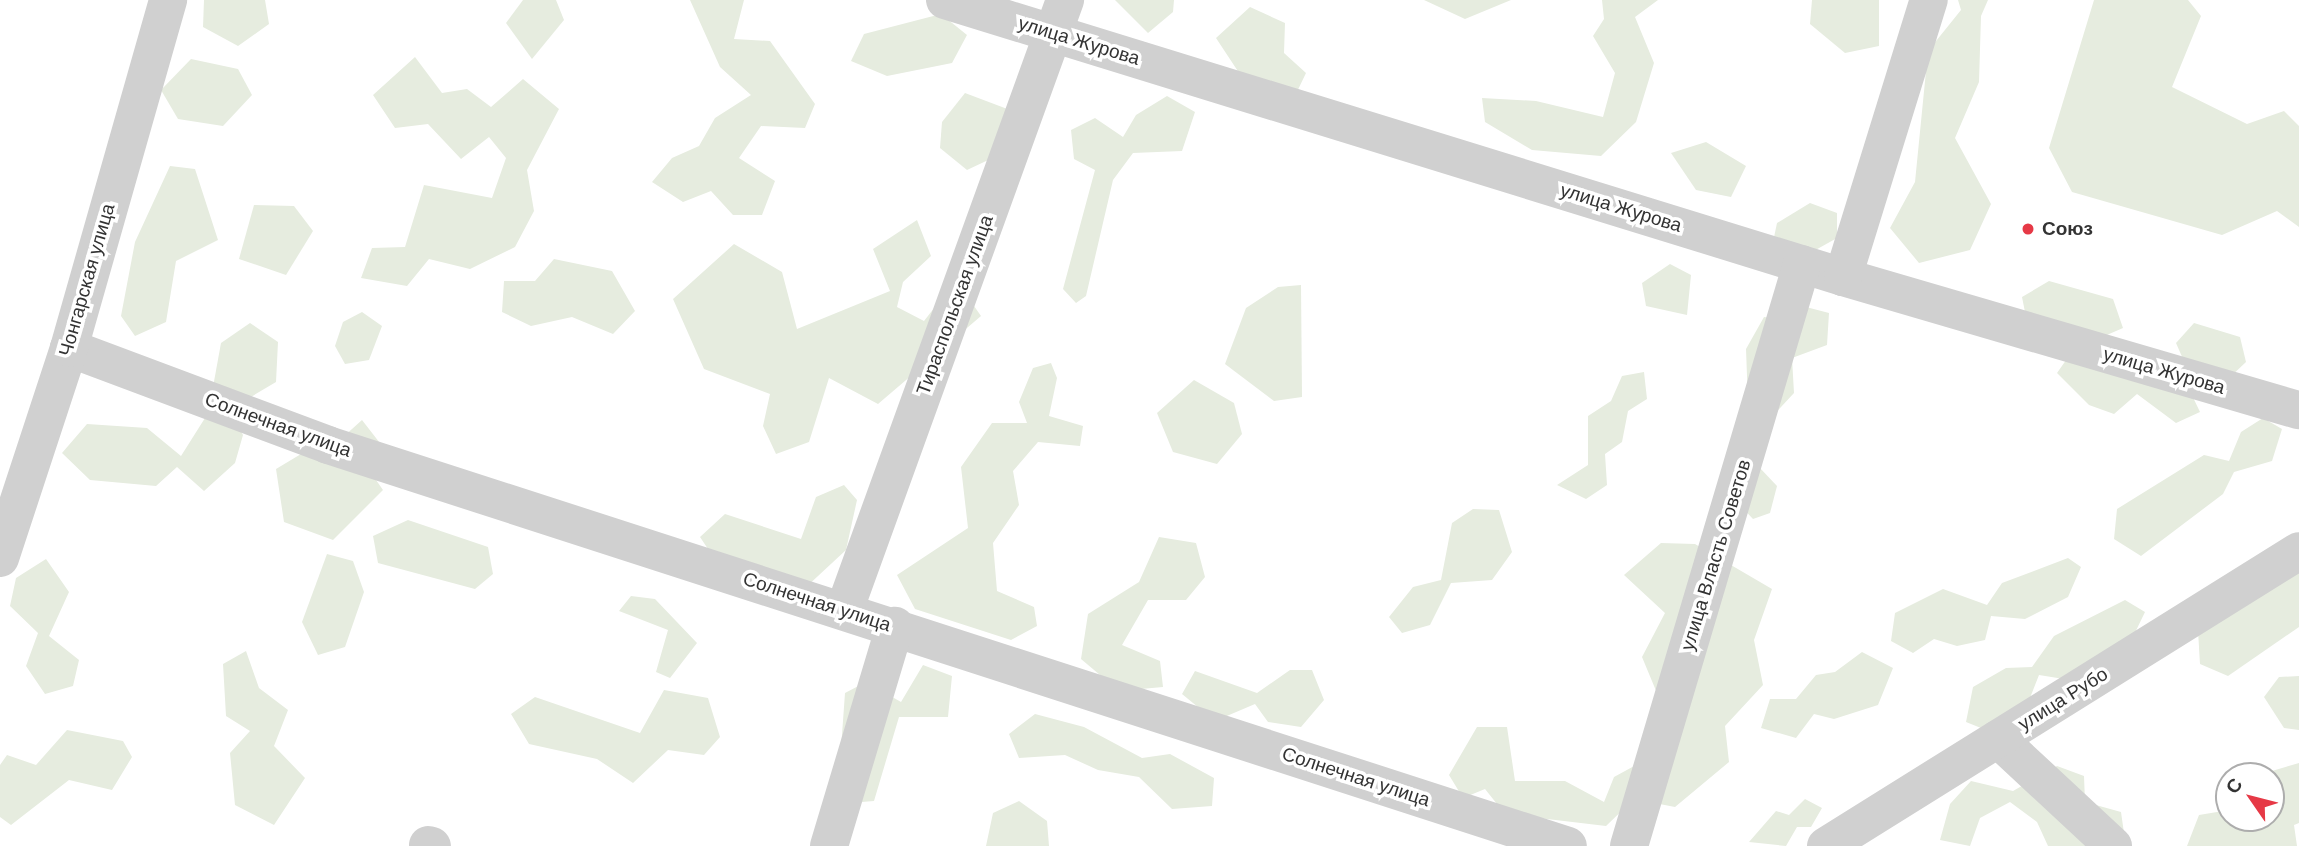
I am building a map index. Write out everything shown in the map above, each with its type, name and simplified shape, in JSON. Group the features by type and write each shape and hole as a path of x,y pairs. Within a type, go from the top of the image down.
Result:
{"street":[{"name":"Чонгарская улица","path":"0,558 69,348 168,0"},
{"name":"улица Журова","path":"945,0 1059,17 1843,277 2299,410"},
{"path":"1843,277 1929,0"},
{"name":"Тираспольская улица","path":"844,611 1059,17"},
{"name":"улица Власть Советов","path":"1629,846 1802,264"},
{"name":"Солнечная улица","path":"69,348 328,444 1568,846"},
{"name":"улица Рубо","path":"1826,846 2299,551"},
{"path":"829,846 895,626"},
{"path":"1998,739 2113,846"}],"shaded area":[{"path":"204,0 265,0 269,24 238,46 203,27"},
{"path":"523,0 556,0 564,20 532,59 506,23"},
{"path":"690,0 744,0 734,39 770,41 815,104 805,128 761,126 739,158 775,181 762,215 733,215 711,191 683,202 652,182 672,158 699,146 715,118 751,95 720,67"},
{"path":"1115,0 1174,0 1173,12 1148,33"},
{"path":"1424,0 1511,0 1465,19"},
{"path":"1602,0 1658,0 1635,17 1654,63 1636,122 1601,156 1532,150 1485,122 1482,98 1536,101 1603,117 1615,73 1593,36 1604,19"},
{"path":"1812,0 1879,0 1879,46 1845,53 1810,24"},
{"path":"1958,0 1988,0 1981,16 1979,82 1955,138 1991,204 1970,250 1919,263 1890,228 1915,182 1928,51 1961,10"},
{"path":"2094,0 2188,0 2201,16 2172,87 2247,124 2284,111 2299,126 2299,227 2277,211 2222,235 2072,192 2049,148"},
{"path":"1250,7 1285,23 1284,53 1306,73 1294,98 1247,85 1216,38"},
{"path":"941,14 967,35 952,63 887,76 851,61 864,34"},
{"path":"415,57 442,93 467,89 491,107 523,79 559,109 527,170 534,211 515,247 470,269 429,259 407,286 361,278 372,248 405,247 424,185 492,198 506,158 489,137 461,159 428,124 395,128 373,95"},
{"path":"191,59 238,69 252,95 223,126 178,119 161,90"},
{"path":"965,93 1010,110 1001,154 967,170 940,148 942,122"},
{"path":"1167,96 1195,112 1182,151 1133,153 1113,180 1086,296 1076,303 1063,289 1095,170 1074,159 1071,130 1095,118 1123,137 1136,115"},
{"path":"1706,142 1746,166 1731,197 1696,190 1671,153"},
{"path":"170,166 195,169 218,240 176,261 166,322 135,336 121,316 135,242"},
{"path":"1810,203 1837,213 1837,238 1803,257 1773,242 1777,223"},
{"path":"254,205 294,206 313,231 286,275 239,259"},
{"path":"917,220 931,256 903,282 897,307 924,321 956,280 981,316 878,404 829,378 809,442 776,454 763,426 770,394 704,369 673,299 734,244 782,272 797,329 890,291 873,249"},
{"path":"554,259 612,271 635,311 613,334 572,317 531,326 502,312 504,281 535,281"},
{"path":"1670,264 1691,275 1687,315 1646,306 1642,283"},
{"path":"2049,281 2113,299 2123,328 2093,341 2027,322 2022,297"},
{"path":"1301,285 1302,397 1274,401 1225,364 1246,308 1278,287"},
{"path":"1806,307 1829,313 1827,345 1792,358 1794,393 1769,420 1748,403 1746,349 1764,317 1791,321"},
{"path":"362,312 382,326 369,360 345,364 335,346 343,322"},
{"path":"250,323 278,342 276,382 239,404 213,387 221,343"},
{"path":"2194,323 2240,337 2246,362 2227,380 2187,368 2176,343"},
{"path":"2071,353 2188,387 2200,412 2176,423 2137,394 2114,414 2089,405 2057,373"},
{"path":"1051,363 1057,378 1049,416 1083,426 1080,446 1038,442 1013,471 1019,505 993,543 997,591 1034,607 1037,626 1011,640 915,609 897,575 968,528 961,467 992,423 1027,423 1019,402 1033,368"},
{"path":"1644,372 1647,399 1628,411 1622,442 1605,454 1607,485 1586,499 1557,485 1588,465 1588,416 1611,401 1622,376"},
{"path":"1194,380 1234,403 1242,434 1217,464 1173,452 1157,413"},
{"path":"205,418 233,418 243,435 235,463 204,491 177,467 156,486 90,480 62,453 87,424 147,428 181,456"},
{"path":"2263,418 2282,429 2272,461 2234,472 2223,494 2141,556 2114,539 2117,509 2204,455 2229,461 2241,432"},
{"path":"362,420 383,447 367,467 383,490 333,540 284,522 276,469 306,451 342,438"},
{"path":"1759,467 1777,486 1770,513 1753,519 1739,504"},
{"path":"844,485 857,500 846,550 804,589 712,555 700,537 725,514 801,539 816,497"},
{"path":"1473,509 1499,510 1512,552 1492,580 1451,583 1430,625 1402,633 1389,617 1413,587 1441,580 1452,523"},
{"path":"408,520 488,547 493,574 475,589 378,563 373,536"},
{"path":"1159,537 1196,543 1205,577 1186,600 1148,600 1122,645 1160,661 1163,687 1119,691 1081,659 1088,614 1139,582"},
{"path":"1661,543 1695,544 1772,589 1754,640 1763,685 1725,726 1729,762 1675,807 1634,799 1606,826 1505,814 1485,789 1463,798 1449,775 1477,727 1507,727 1515,781 1565,781 1604,802 1614,777 1647,759 1664,710 1642,657 1665,613 1624,575"},
{"path":"327,554 353,561 364,592 345,647 318,655 302,622"},
{"path":"2068,558 2081,567 2068,597 2025,619 1991,616 1985,640 1957,646 1934,639 1913,653 1891,641 1895,613 1943,589 1987,605 2002,583"},
{"path":"46,559 69,592 49,636 79,660 73,686 45,694 26,666 38,633 10,606 16,578"},
{"path":"2299,569 2299,627 2228,676 2200,664 2198,631"},
{"path":"631,596 655,599 697,643 670,678 656,672 668,630 619,611"},
{"path":"2125,600 2145,612 2131,641 2070,680 2039,675 2024,713 1991,732 1966,722 1973,687 2006,668 2032,667 2054,636"},
{"path":"246,651 259,688 288,710 274,746 305,778 274,825 235,805 230,753 250,731 226,716 223,664"},
{"path":"1862,652 1893,668 1878,705 1834,719 1814,714 1796,738 1761,728 1770,699 1796,699 1816,675 1835,672"},
{"path":"923,665 952,676 948,717 899,717 874,801 837,804 845,693 866,682 901,702"},
{"path":"1290,670 1312,670 1324,700 1301,727 1268,722 1255,704 1215,721 1182,694 1195,671 1257,693"},
{"path":"2299,676 2299,730 2284,728 2264,697 2279,677"},
{"path":"664,690 708,698 720,737 704,755 668,750 633,783 597,759 529,744 511,714 535,697 640,733"},
{"path":"1035,714 1084,727 1142,758 1170,754 1214,778 1212,806 1172,809 1139,777 1098,770 1065,755 1019,758 1009,734"},
{"path":"67,730 123,741 132,757 112,790 69,780 11,825 0,817 0,765 7,755 36,765"},
{"path":"2299,763 2299,823 2294,825 2297,846 2187,846 2199,815 2215,812 2215,832 2285,832 2285,767"},
{"path":"2057,766 2084,776 2085,802 2121,812 2125,840 2118,846 2048,846 2037,822 2010,802 1980,818 1970,846 1940,840 1950,804 1971,781 2013,791"},
{"path":"1805,799 1822,808 1811,827 1797,827 1786,846 1749,842 1776,811 1789,815"},
{"path":"1019,801 1047,821 1049,846 986,846 993,813"}],"place":[{"name":"Союз","path":"2028,229"}]}
